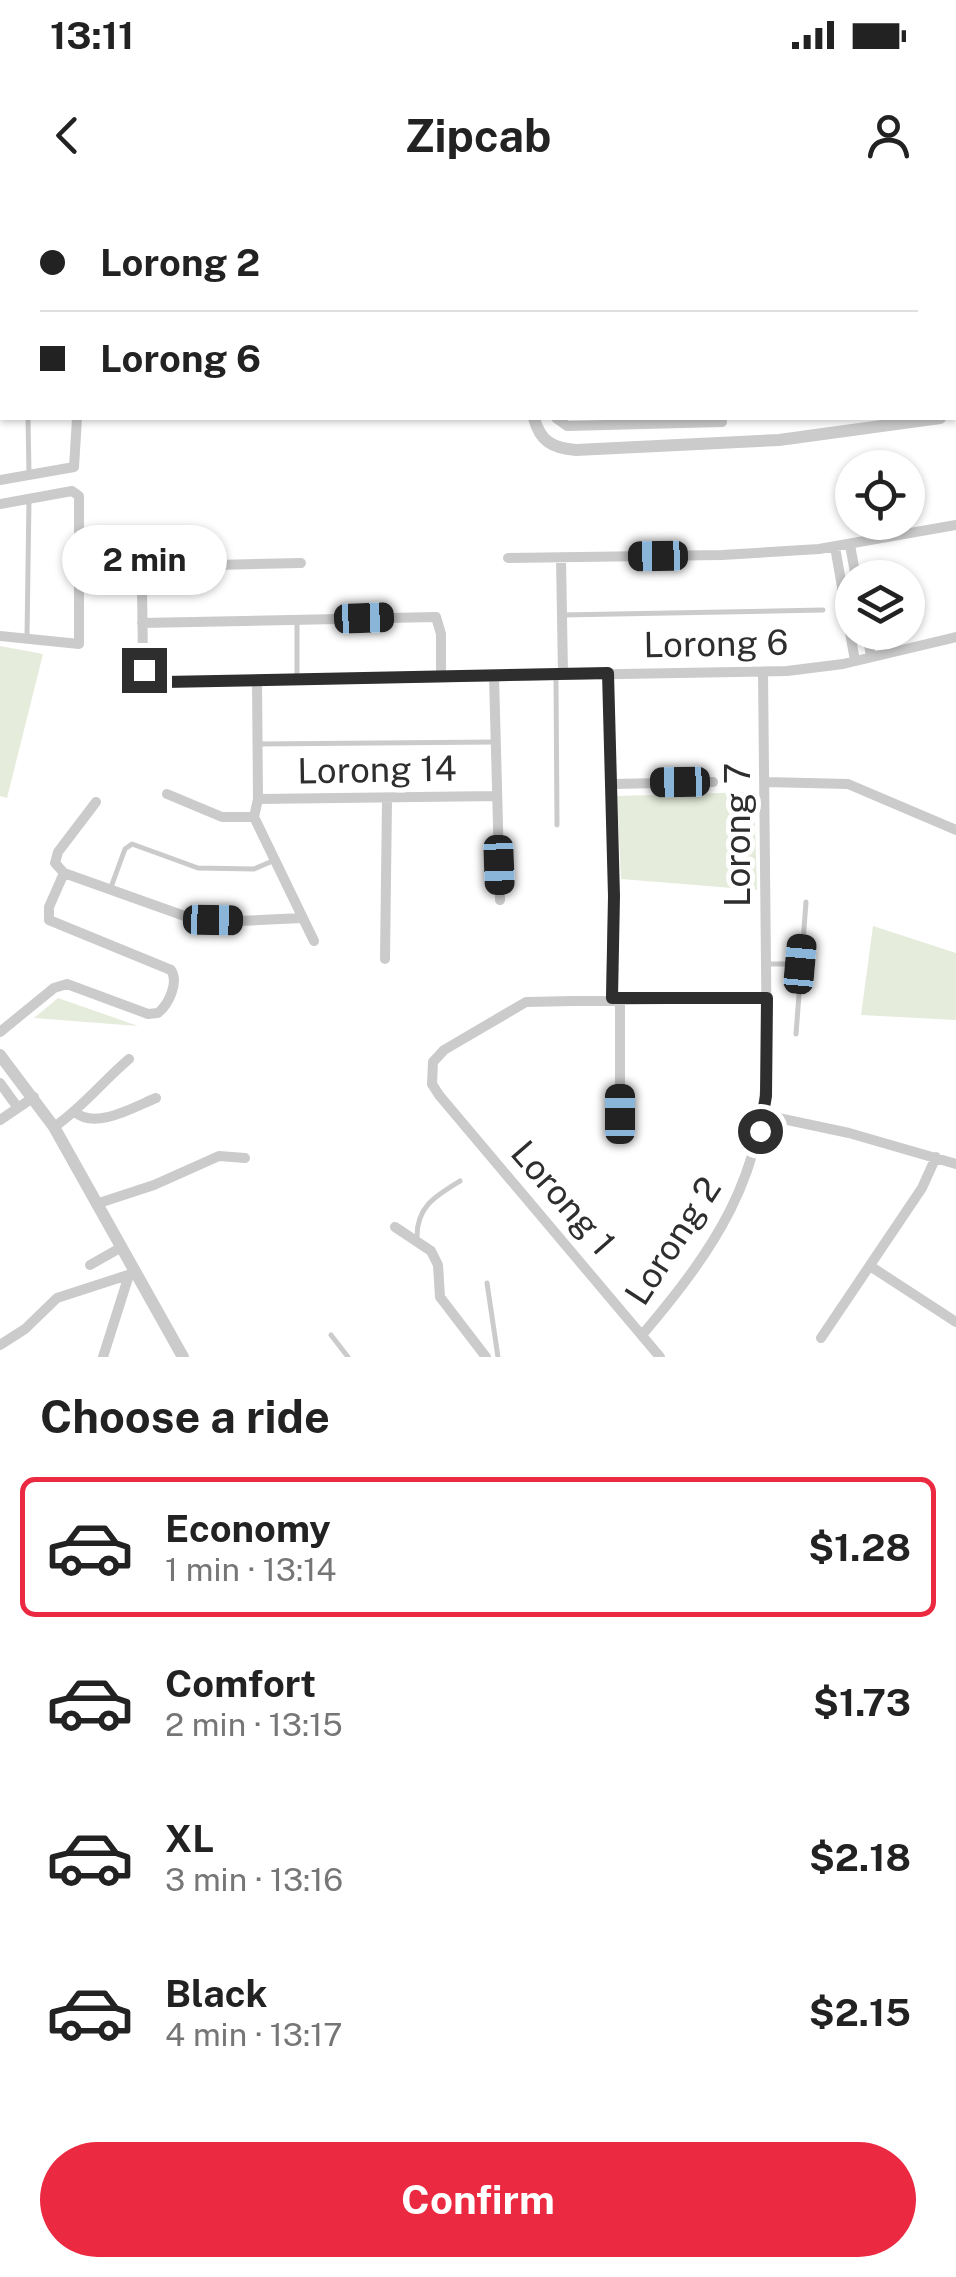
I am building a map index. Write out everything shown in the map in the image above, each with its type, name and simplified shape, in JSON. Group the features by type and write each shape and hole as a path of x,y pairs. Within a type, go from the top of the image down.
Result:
{"street":[{"path":"0,480 74,467 76,420"},
{"path":"535,420 538,433 558,448 723,445 830,435 927,420"},
{"path":"559,420 568,426 722,420 723,445"},
{"path":"830,420 830,435"},
{"path":"0,504 72,491 80,496 80,644 0,636"},
{"path":"508,558 722,555 835,548 956,526"},
{"path":"850,546 853,560"},
{"path":"835,548 855,661"},
{"path":"560,674 561,558"},
{"name":"Lorong 6","path":"301,563 172,566 158,570 143,584 144,670 155,680 257,681 764,672 824,668 956,638"},
{"path":"142,623 436,617 441,634 441,677"},
{"path":"870,650 871,657"},
{"name":"Lorong 7","path":"764,672 767,998"},
{"path":"608,673 620,1114"},
{"path":"494,676 500,900"},
{"path":"257,681 258,799 254,817 314,941"},
{"path":"611,784 714,782"},
{"path":"766,782 848,784 956,830"},
{"name":"Lorong 14","path":"167,794 222,816 254,817"},
{"name":"Lorong 14","path":"258,799 497,796"},
{"path":"385,959 387,800"},
{"path":"96,802 58,852 55,863 64,873 193,919 302,918"},
{"path":"2,1025 54,988 67,984 148,1014 165,1007 175,981 172,970 49,920 49,907 64,873"},
{"path":"616,998 767,998"},
{"name":"Lorong 1","path":"616,998 526,1002 444,1050 435,1058 431,1072 438,1095 660,1357"},
{"name":"Lorong 2","path":"642,1335 733,1210 752,1162 764,1116 767,998"},
{"path":"0,1055 54,1127 131,1274 183,1357"},
{"path":"54,1127 129,1059"},
{"path":"0,1083 18,1108"},
{"path":"0,1120 34,1098"},
{"path":"75,1112 82,1118 94,1119 156,1098"},
{"path":"764,1116 850,1133 956,1164"},
{"path":"96,1204 218,1156 244,1158"},
{"path":"821,1338 922,1188 936,1156"},
{"path":"395,1227 417,1238 435,1258 443,1303 486,1357"},
{"path":"90,1265 120,1248"},
{"path":"870,1266 956,1322"},
{"path":"0,1345 25,1330 57,1298 131,1274"},
{"path":"104,1357 131,1274"}],"lane":[{"path":"28,420 29,477"},
{"path":"28,640 30,499"},
{"path":"562,615 823,610"},
{"path":"297,620 297,680"},
{"path":"557,826 560,674"},
{"path":"258,744 496,742"},
{"path":"110,890 125,849 132,844 198,868 254,869 275,860"},
{"path":"796,1034 806,902"},
{"path":"766,964 800,964"},
{"path":"417,1238 416,1224 424,1207 460,1180"},
{"path":"487,1283 498,1357"},
{"path":"331,1334 348,1357"}],"green space":[{"path":"0,646 43,654 7,798 0,796"},
{"path":"754,792 757,890 621,879 617,796"},
{"path":"873,926 956,953 956,1020 861,1015"},
{"path":"58,998 138,1026 34,1018"}],"route":[{"path":"144,670 148,676 164,682 608,673 614,896 612,998 767,998 766,1096 760,1131"}]}
